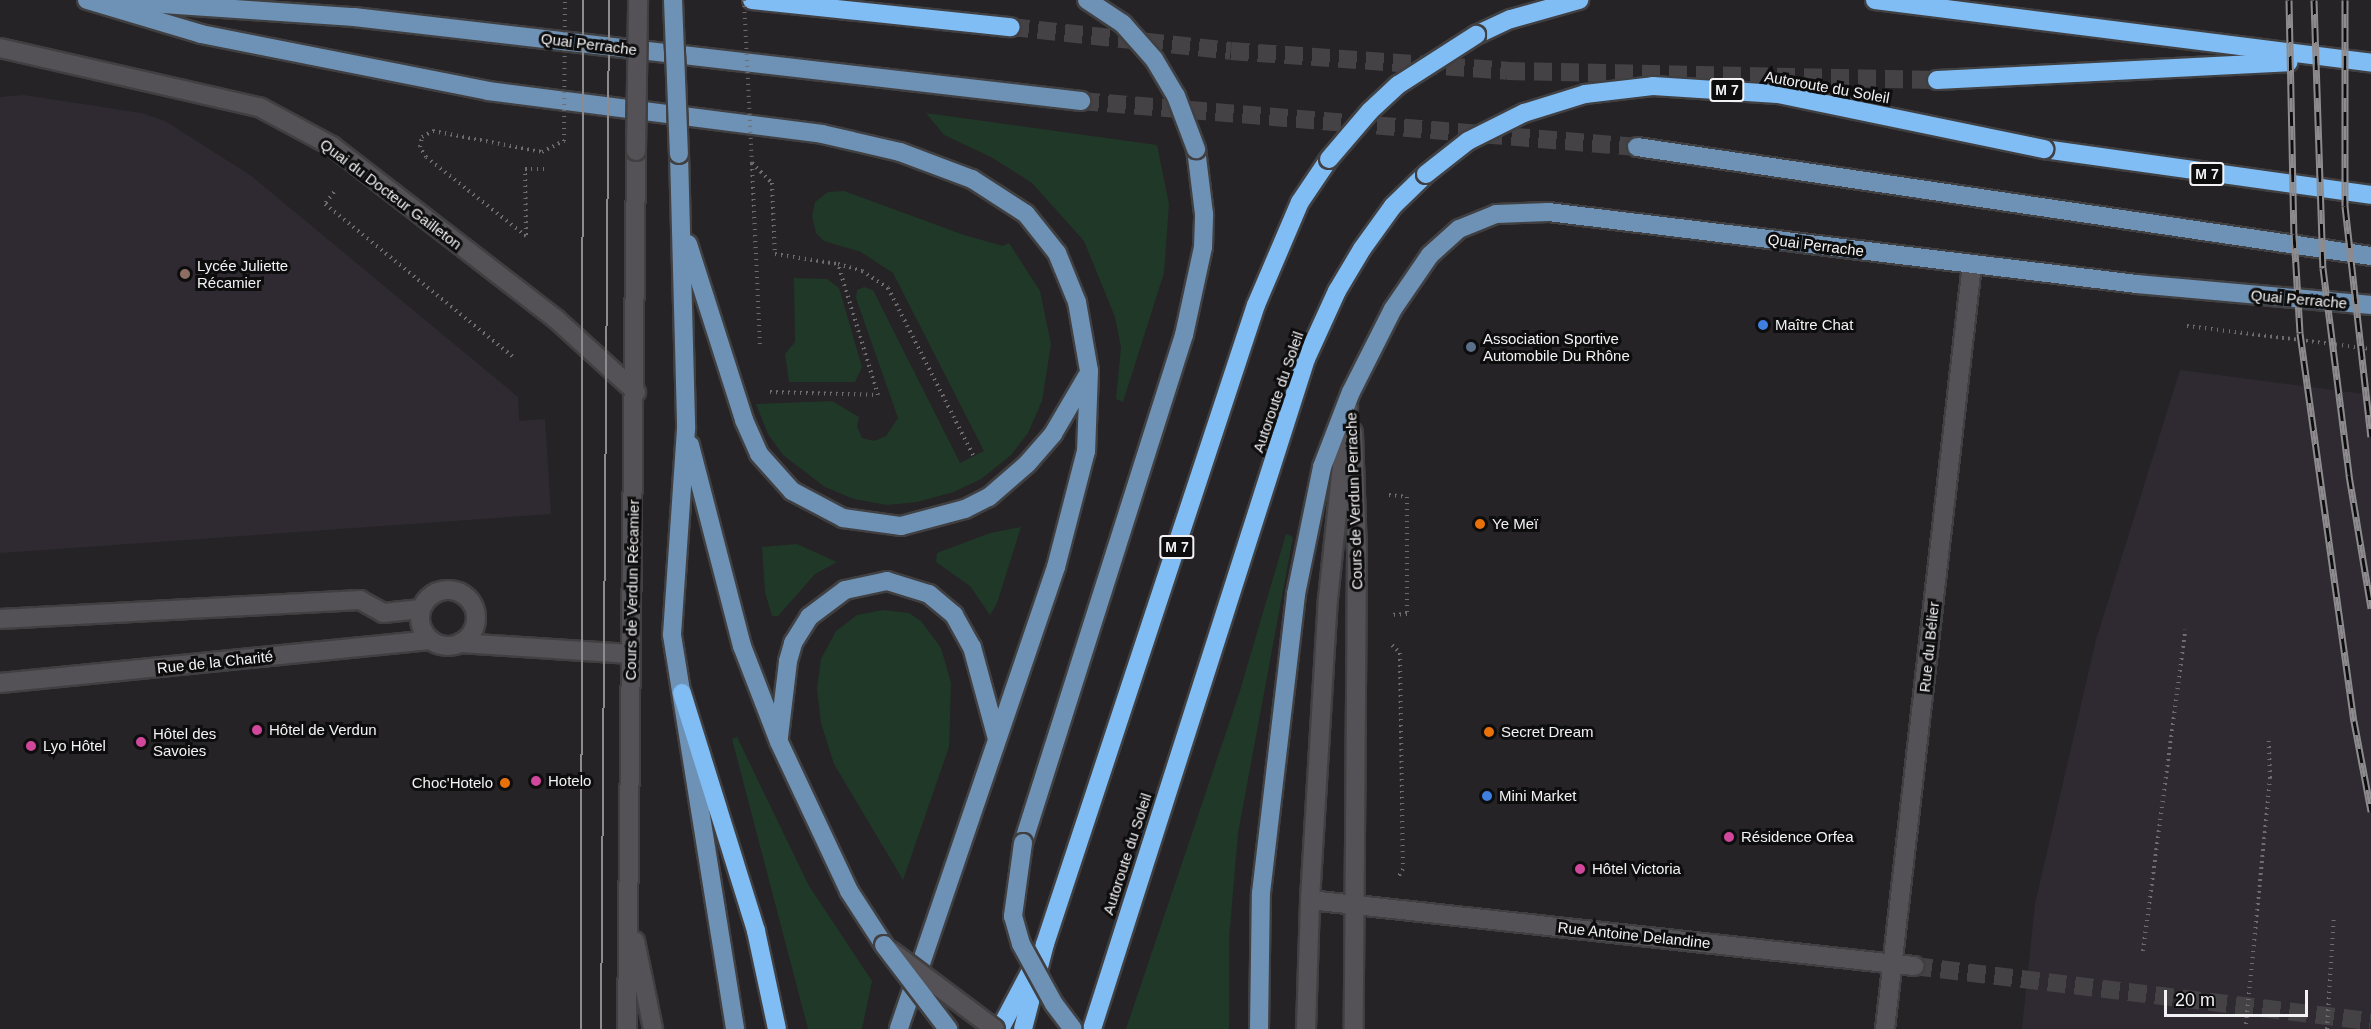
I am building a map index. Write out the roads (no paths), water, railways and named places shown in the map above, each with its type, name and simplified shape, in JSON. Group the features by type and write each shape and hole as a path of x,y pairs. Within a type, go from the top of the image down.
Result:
{"highway":[{"path":"752,0 1011,27"},
{"name":"M 7","path":"1023,1029 1045,944 1256,305 1287,230 1329,159 1370,111 1398,85 1476,35 1511,19 1579,0"},
{"path":"1875,0 2327,60 2371,63"},
{"path":"1937,80 2327,60"},
{"name":"Autoroute du Soleil","path":"1092,1029 1306,359 1337,291 1362,249 1392,206 1426,174 1468,141 1524,112 1585,94 1653,86 1778,94 2044,149 2371,195"},
{"path":"682,693 756,931 777,1029"},
{"path":"1000,1029 1045,944"}],"main road":[{"path":"87,0 201,34 488,91 822,134 900,152 972,179 1026,214 1057,254 1077,302 1089,371 1090,414 1080,479 1056,567 899,1029"},
{"name":"Quai Perrache","path":"96,0 354,17 1081,101"},
{"path":"673,0 686,429 672,635 735,1029"},
{"path":"1073,1029 1054,1004 1020,944 1013,916 1023,843 1184,334 1203,247 1202,181 1196,149 1176,96 1154,59 1123,24 1087,0"},
{"path":"1637,147 2371,256"},
{"name":"Quai Perrache","path":"1259,1029 1261,893 1296,594 1322,467 1351,392 1393,309 1430,255 1459,229 1496,214 1548,212 1972,264 2371,305"},
{"path":"681,223 744,420 759,454 792,491 843,518 901,526 965,509 989,497 1019,472 1053,434 1089,371"},
{"path":"686,429 742,646 779,742 849,891 884,945 948,1029"},
{"path":"779,742 788,661 809,617 845,590 887,581 929,594 954,615 972,647 997,739"}],"street":[{"name":"Cours de Verdun Récamier","path":"627,1029 636,392 638,0"},
{"name":"Quai du Docteur Gailleton","path":"0,48 261,108 333,147 556,320 636,392"},
{"name":"Rue du Bélier","path":"1885,1029 1972,264"},
{"name":"Cours de Verdun Perrache","path":"1306,1029 1310,900 1328,599 1351,392"},
{"name":"Cours de Verdun Perrache","path":"1351,392 1357,503 1354,1029"},
{"path":"460,643 473,630 476,612 466,597 440,590 432,594 421,609 420,626 430,640 445,646 460,643 631,654"},
{"path":"0,619 360,600 383,613 421,609"},
{"name":"Rue de la Charité","path":"0,683 430,640"},
{"path":"1310,900 1355,904"},
{"path":"628,903 653,1029"},
{"name":"Rue Antoine Delandine","path":"1355,904 1914,966"},
{"path":"884,945 995,1029"}],"tunnel":[{"path":"1011,27 1231,51 1507,71 1937,80"},
{"path":"1081,101 1637,147"},
{"path":"1914,966 2371,1021"}],"tram line":[{"path":"581,1029 583,0"},
{"path":"601,1029 609,0"}],"railway":[{"path":"2289,0 2294,234 2300,333 2354,721 2371,811"},
{"path":"2314,0 2323,268 2349,475 2371,608"},
{"path":"2345,0 2345,206 2371,437"}],"place":[{"name":"Lycée Juliette Récamier","path":"185,274"},
{"name":"Maître Chat","path":"1763,325"},
{"name":"Association Sportive Automobile Du Rhône","path":"1471,347"},
{"name":"Ye Meï","path":"1480,524"},
{"name":"Hôtel de Verdun","path":"257,730"},
{"name":"Secret Dream","path":"1489,732"},
{"name":"Hôtel des Savoies","path":"141,742"},
{"name":"Lyo Hôtel","path":"31,746"},
{"name":"Hotelo","path":"536,781"},
{"name":"Choc'Hotelo","path":"505,783"},
{"name":"Mini Market","path":"1487,796"},
{"name":"Résidence Orfea","path":"1729,837"},
{"name":"Hôtel Victoria","path":"1580,869"}]}
